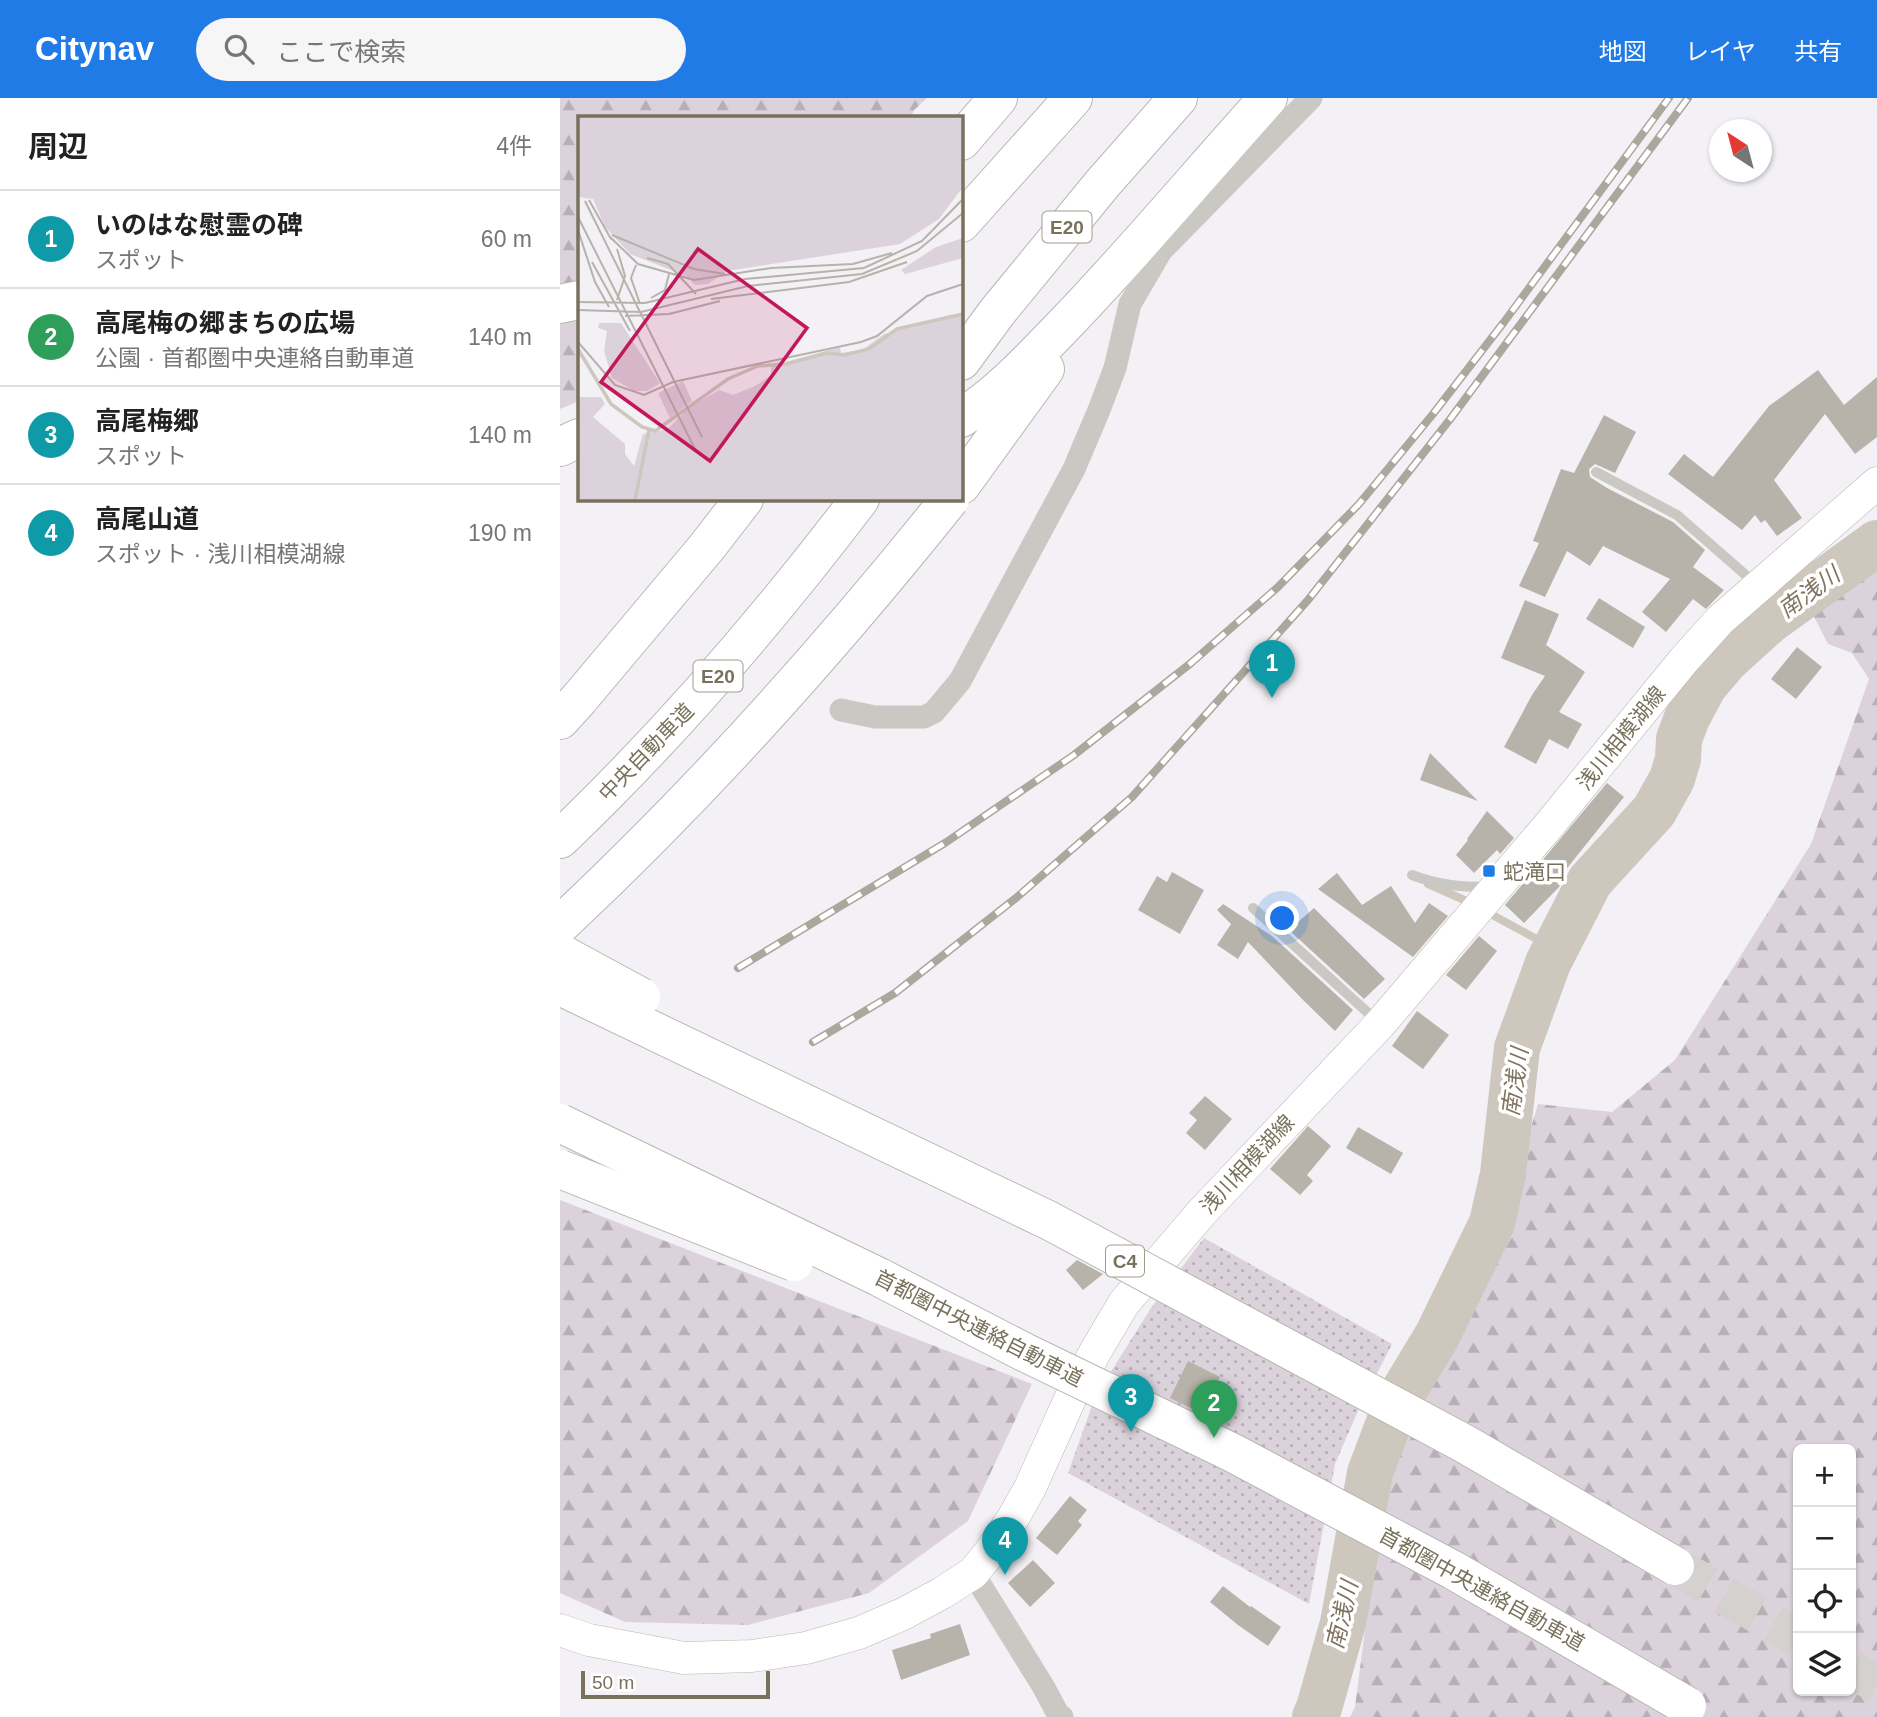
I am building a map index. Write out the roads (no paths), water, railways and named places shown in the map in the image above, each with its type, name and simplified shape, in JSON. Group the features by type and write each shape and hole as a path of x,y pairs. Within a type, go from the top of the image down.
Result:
{"highway":[{"path":"950,116 971,98"},
{"path":"962,140 998,98"},
{"path":"962,222 1073,98"},
{"name":"E20","path":"962,360 998,311 1095,193 1178,98"},
{"path":"962,417 1007,383 1106,281 1268,98"},
{"path":"962,484 1106,281"},
{"path":"560,304 578,300"},
{"path":"560,426 578,432"},
{"path":"560,447 578,438"},
{"path":"560,720 698,559 743,500"},
{"name":"中央自動車道","path":"560,839 640,761 700,696 759,628 859,500"},
{"path":"560,925 690,797 746,736 835,638 949,500"},
{"path":"560,953 1050,1221"},
{"name":"C4","path":"560,986 1050,1221 1465,1444 1675,1566"},
{"name":"首都圏中央連絡自動車道","path":"560,1123 879,1277 1024,1352 1233,1453 1453,1570 1687,1706"},
{"path":"560,1169 1024,1352"}],"main road":[{"name":"浅川相模湖線","path":"560,1630 589,1640 684,1658 752,1656 806,1648 859,1633 923,1604 973,1573 991,1551 1030,1488 1070,1399 1124,1303 1203,1211 1380,1024 1720,620 1877,483"}],"street":[{"path":"841,710 875,717 924,717 934,712 960,681 1074,469 1115,368 1130,304 1161,251 1311,98"},
{"path":"973,1573 1062,1717"}],"lane":[{"path":"1596,472 1677,515 1758,586"},
{"path":"1412,875 1455,887 1494,887"},
{"path":"1254,908 1380,1024"}],"waterway":[{"name":"南浅川","path":"1315,1717 1343,1623 1370,1473 1396,1404 1437,1336 1492,1223 1503,1174 1517,1048 1548,963 1590,881 1654,811 1672,779 1678,759 1679,739 1704,686 1726,660 1769,621 1877,543"},
{"path":"1428,884 1471,903"},
{"path":"1487,912 1555,949"}],"tunnel":[{"path":"1675,1566 1793,1635"},
{"path":"1856,1672 1877,1684"}],"railway":[{"path":"738,968 945,843 1074,755 1191,663 1278,587 1359,504 1433,414 1669,98"},
{"path":"813,1042 895,993 1016,898 1132,797 1308,600 1451,418 1688,98"}],"place":[{"name":"いのはな慰霊の碑","path":"1272,698"},
{"name":"蛇滝口","path":"1489,871"},
{"name":"高尾梅郷","path":"1131,1432"},
{"name":"高尾梅の郷まちの広場","path":"1214,1438"},
{"name":"高尾山道","path":"1005,1575"}]}
